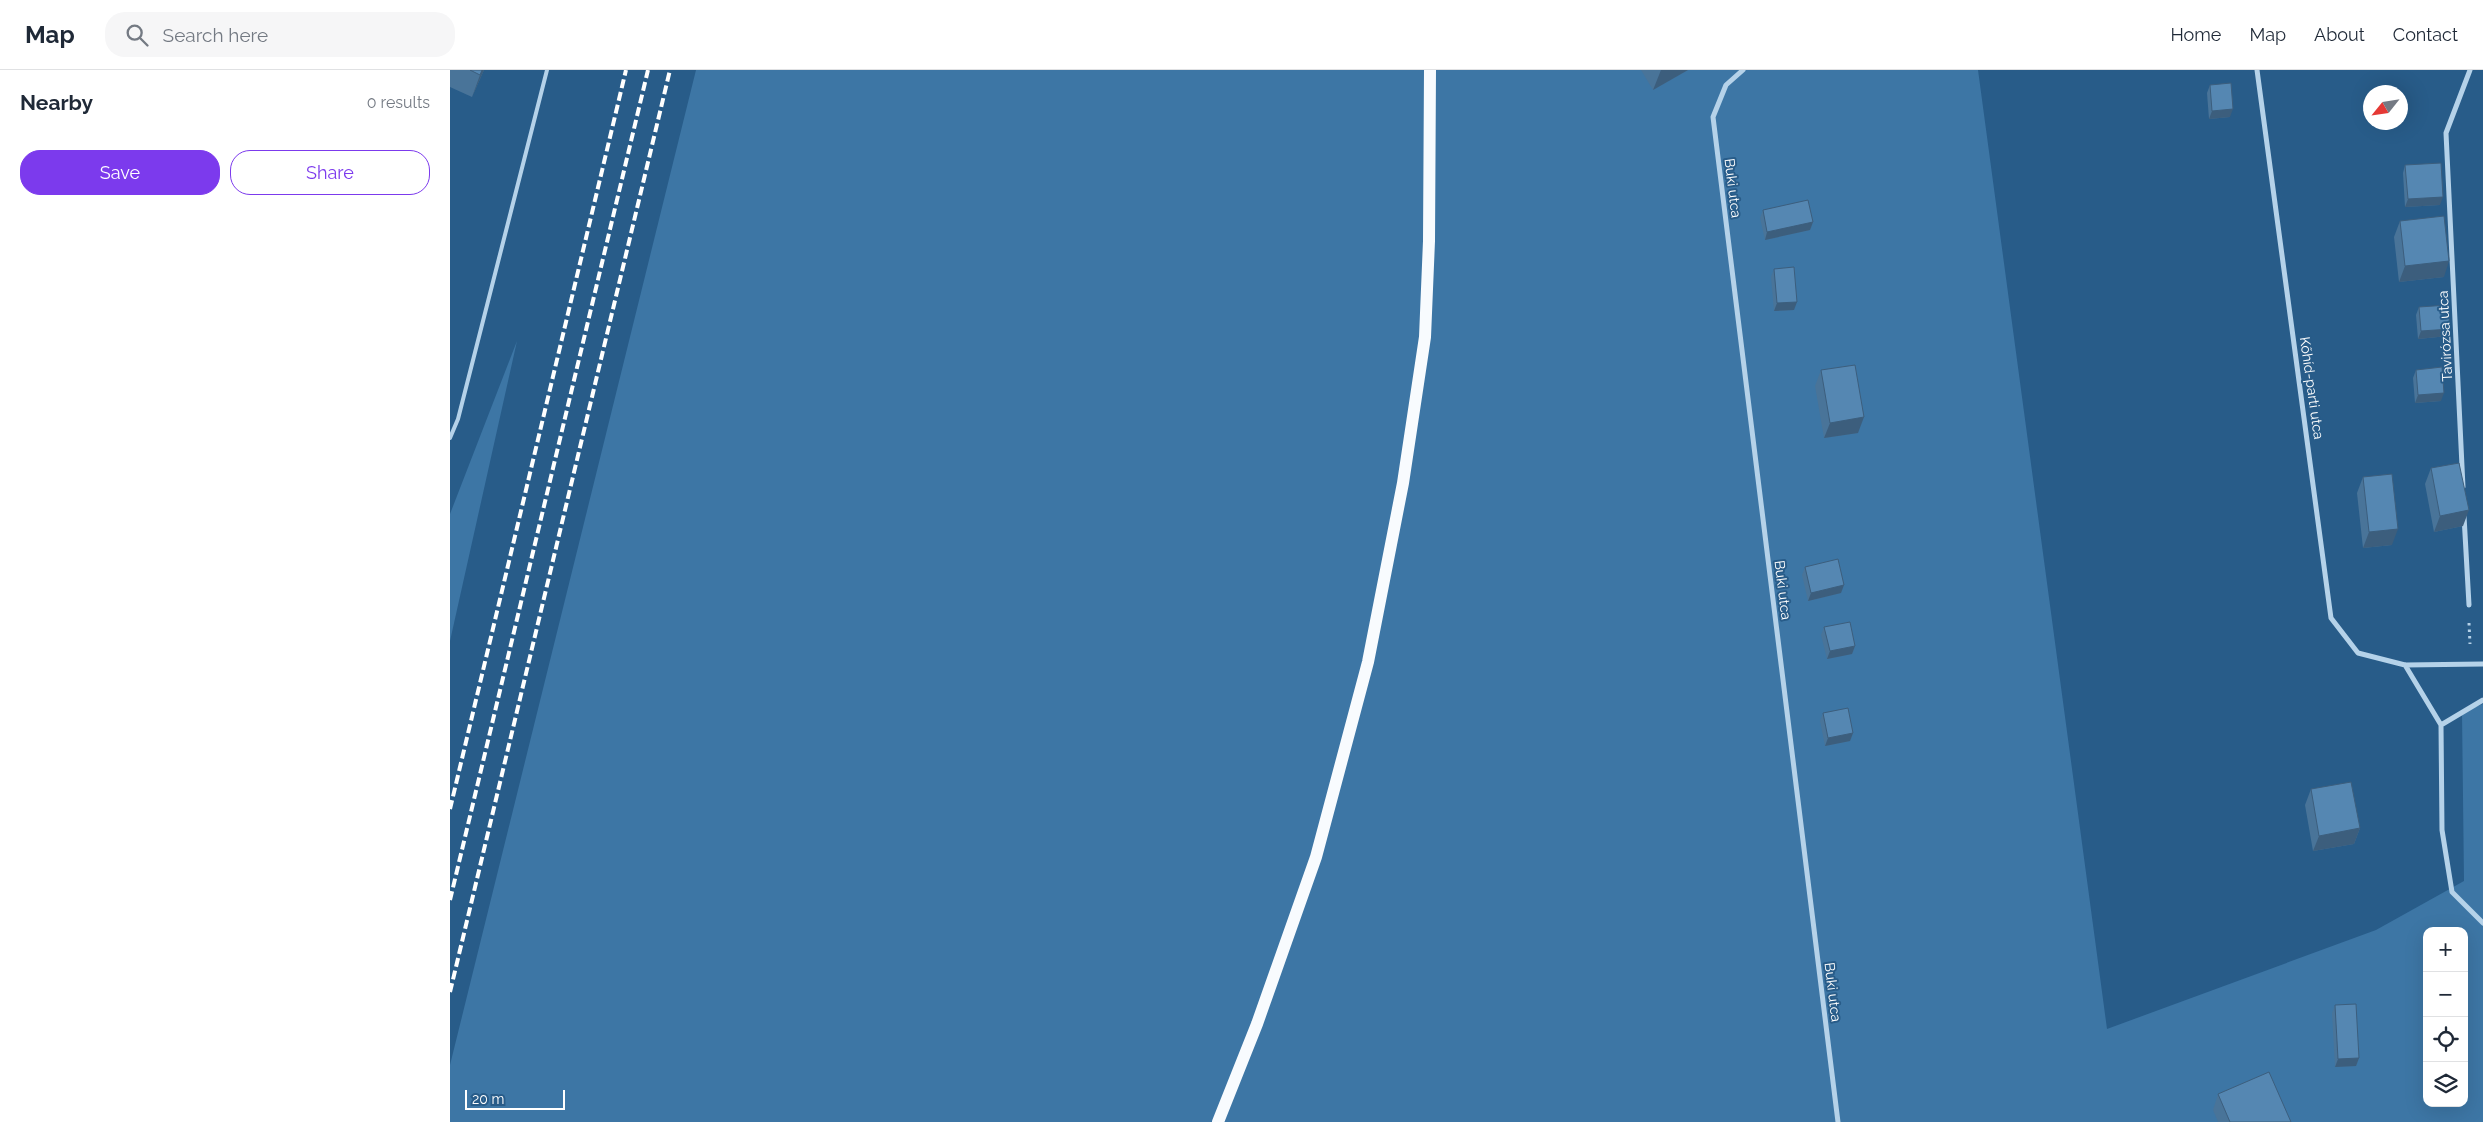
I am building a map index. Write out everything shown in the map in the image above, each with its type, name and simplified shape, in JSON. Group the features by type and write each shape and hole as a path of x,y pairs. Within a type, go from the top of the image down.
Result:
{"main road":[{"path":"1218,1122 1257,1024 1316,857 1368,662 1403,483 1425,337 1429,241 1430,70"}],"street":[{"name":"Buki utca","path":"1743,70 1726,85 1713,117 1838,1122"},
{"name":"Kőhíd-parti utca","path":"2257,70 2331,618 2358,653 2404,664 2483,664"},
{"name":"Tavirózsa utca","path":"2464,497 2446,133 2470,70"},
{"path":"2464,506 2469,605"},
{"path":"2404,664 2441,725 2442,830 2452,892 2483,923"},
{"path":"2441,725 2483,700"}],"lane":[{"path":"450,438 458,419 547,70"}],"path":[{"path":"2469,605 2471,664"}],"shaded area":[{"path":"696,70 1978,70 2107,1029 2376,930 2464,881 2462,712 2483,704 2483,1122 450,1122 450,1065"},
{"path":"517,341 450,641 450,514"}],"building":[{"path":"470,70 482,70 480,75"},
{"path":"2231,83 2233,109 2212,111 2210,85"},
{"path":"2441,163 2443,197 2408,199 2405,165"},
{"path":"1808,200 1813,222 1767,232 1763,210"},
{"path":"2444,216 2449,261 2405,266 2400,221"},
{"path":"1794,267 1797,302 1777,303 1774,269"},
{"path":"2448,305 2450,329 2421,331 2419,307"},
{"path":"1855,365 1864,417 1830,423 1821,370"},
{"path":"2442,367 2444,393 2418,395 2416,370"},
{"path":"2459,463 2469,510 2440,516 2431,468"},
{"path":"2392,474 2398,529 2369,532 2363,477"},
{"path":"1838,559 1844,585 1811,593 1805,567"},
{"path":"1850,622 1855,646 1830,651 1824,627"},
{"path":"1848,708 1853,733 1828,738 1823,713"},
{"path":"2351,782 2360,828 2319,836 2311,789"},
{"path":"2356,1004 2359,1058 2338,1059 2335,1005"},
{"path":"2269,1072 2291,1122 2230,1122 2218,1094"}],"railway":[{"path":"450,809 626,70"},
{"path":"450,900 648,70"},
{"path":"450,992 670,70"}]}
